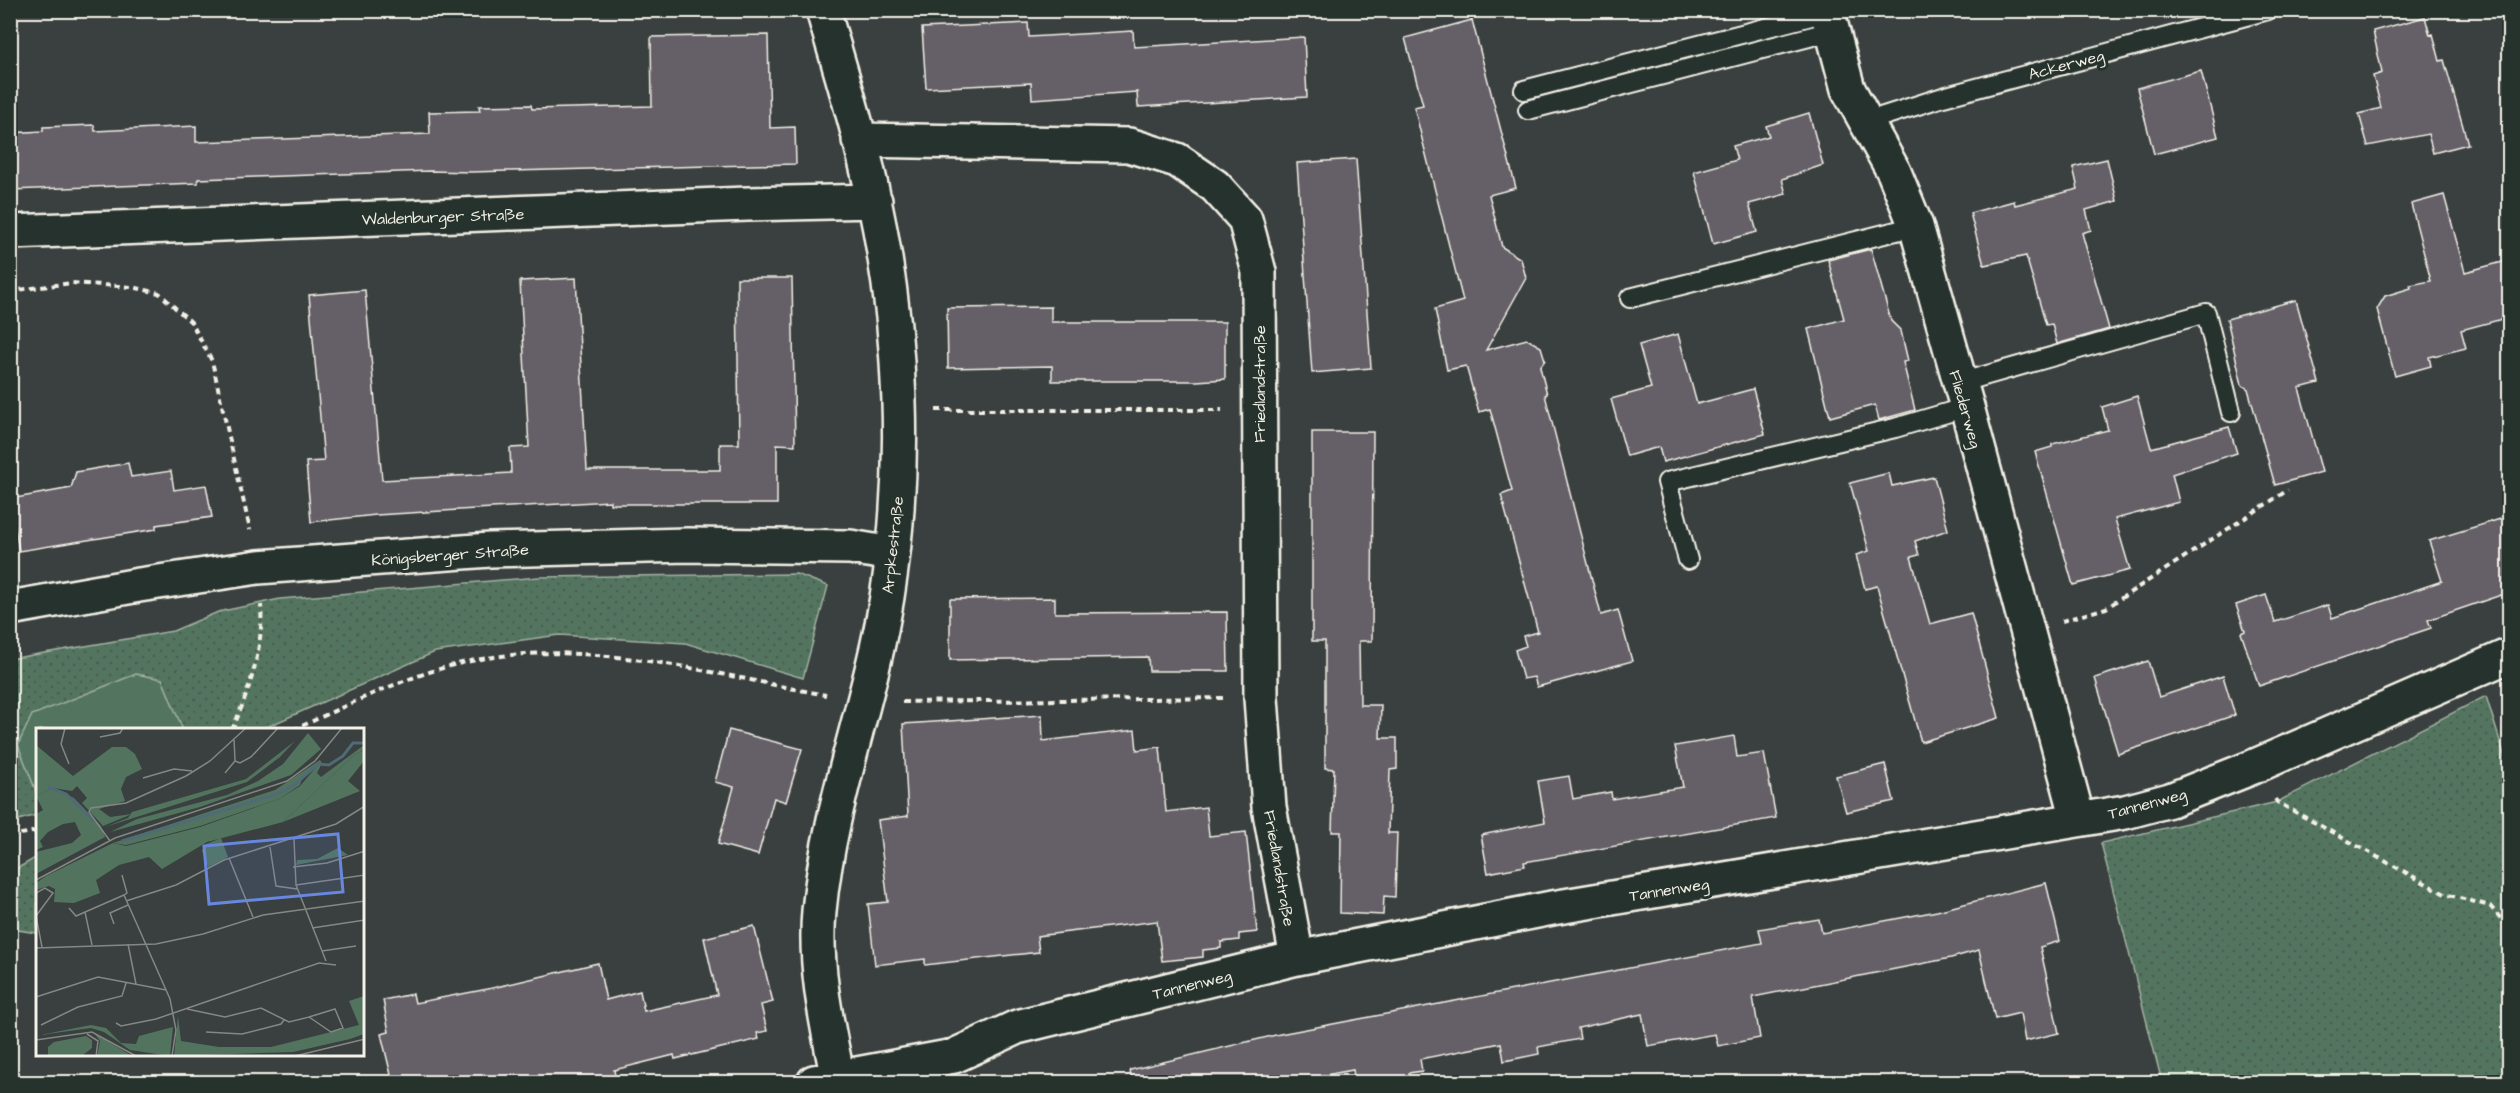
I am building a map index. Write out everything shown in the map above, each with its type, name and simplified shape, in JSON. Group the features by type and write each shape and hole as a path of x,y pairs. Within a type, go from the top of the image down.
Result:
{"street":[{"name":"Arpkestraße","path":"823,10 875,201 893,309 899,410 899,481 887,597 825,862 819,914 819,963 828,1029 826,1081"},
{"name":"Fliederweg","path":"1829,18 1848,89 1894,172 1916,226 2078,819"},
{"name":"Friedlandstraße","path":"859,140 1129,145 1177,160 1215,186 1245,219 1259,272 1261,698 1269,807 1297,958"},
{"name":"Waldenburger Straße","path":"10,232 875,201"},
{"name":"Königsberger Straße","path":"10,608 258,567 490,550 688,545 850,547 892,554"},
{"name":"Tannenweg","path":"826,1081 954,1056 1017,1027 1297,958 1552,908 2125,812 2170,800 2253,767 2510,655"}],"lane":[{"name":"Ackerweg","path":"1865,122 1942,97 2268,10"},
{"path":"1524,90 1829,18"},
{"path":"1528,110 1829,18"},
{"path":"1630,298 1916,226"},
{"path":"1688,560 1667,482 1895,428 1963,395 2206,313 2231,412"}],"path":[{"path":"10,291 72,283 132,287 159,293 191,322 212,361 258,567 262,624 249,688 233,728"},
{"path":"899,410 1259,410"},
{"path":"2027,632 2106,608 2288,490"},
{"path":"297,728 391,686 466,662 542,652 628,658 864,702 1261,698"},
{"path":"2253,767 2277,802 2445,894 2490,906 2510,929"},
{"path":"10,836 36,831"}],"green space":[{"path":"796,574 828,586 803,678 685,643 559,635 435,652 264,728 36,728 36,815 11,822 10,659 173,631 218,612 280,599 539,577"},
{"path":"136,674 162,679 182,728 36,728 36,791 18,745 32,715"},
{"path":"2486,696 2509,770 2509,1082 2162,1082 2101,843 2277,802"},
{"path":"36,858 36,933 12,929 11,872"}],"building":[{"path":"2425,17 2430,35 2433,34 2440,61 2444,60 2468,144 2433,153 2428,134 2368,146 2359,114 2381,108 2373,76 2382,73 2373,31"},
{"path":"1472,20 1516,188 1489,195 1502,247 1521,259 1526,278 1486,350 1527,339 1541,347 1545,360 1540,367 1547,394 1545,395 1601,615 1618,610 1632,661 1537,687 1534,677 1523,679 1515,650 1526,646 1523,636 1538,632 1501,495 1512,491 1490,409 1479,412 1466,366 1447,370 1435,309 1463,301 1414,107 1423,105 1405,38"},
{"path":"1028,23 1029,37 1133,31 1134,47 1304,37 1307,97 1138,107 1137,92 1032,99 1031,83 926,88 922,28"},
{"path":"768,35 770,128 795,127 796,164 430,171 198,179 198,183 10,190 10,133 43,131 43,127 94,125 95,131 196,126 196,142 430,134 429,112 480,111 479,106 531,105 532,109 652,106 651,37"},
{"path":"2201,71 2218,137 2154,154 2137,88"},
{"path":"1809,113 1823,165 1782,179 1786,194 1749,204 1757,232 1713,244 1694,172 1737,160 1733,146 1769,136 1766,126"},
{"path":"1356,159 1371,368 1312,373 1297,163"},
{"path":"2107,159 2117,201 2086,210 2091,230 2082,233 2109,329 2057,344 2052,324 2046,325 2026,256 1984,265 1970,213 2014,201 2015,205 2078,189 2073,167"},
{"path":"2444,195 2465,272 2510,260 2510,317 2461,330 2466,348 2429,357 2431,366 2395,376 2377,309 2385,296 2411,288 2410,285 2431,281 2411,204"},
{"path":"1871,249 1891,321 1901,331 1908,361 1903,362 1915,410 1879,420 1875,405 1830,417 1808,329 1844,319 1828,260"},
{"path":"576,278 587,470 720,470 720,444 739,444 737,278 792,278 795,445 777,444 777,504 610,504 610,501 376,515 311,522 306,462 324,461 309,295 365,290 382,480 511,473 510,448 529,447 520,281"},
{"path":"2296,300 2319,383 2299,388 2322,472 2275,485 2248,389 2242,385 2227,319"},
{"path":"1051,307 1051,322 1225,322 1225,379 1052,381 1052,366 948,368 947,308"},
{"path":"1678,334 1697,404 1753,389 1765,434 1663,462 1659,447 1627,456 1611,399 1651,388 1639,345"},
{"path":"2137,396 2151,448 2229,427 2237,453 2172,474 2179,502 2115,519 2130,570 2073,585 2035,452 2052,447 2052,444 2108,430 2102,407"},
{"path":"1312,432 1373,432 1372,641 1359,641 1360,705 1381,705 1380,738 1397,738 1397,769 1390,770 1388,833 1397,833 1395,897 1384,896 1383,915 1340,913 1341,832 1332,832 1334,769 1325,768 1325,641 1312,641"},
{"path":"128,463 131,477 171,471 174,490 206,485 212,517 156,525 156,529 19,551 10,499 71,488 76,472"},
{"path":"1889,473 1892,486 1934,477 1948,530 1915,541 1919,555 1911,557 1930,624 1971,613 1999,718 1921,742 1877,586 1865,589 1856,555 1869,551 1850,483"},
{"path":"2510,516 2510,592 2428,620 2431,628 2259,686 2241,633 2245,631 2236,605 2266,595 2275,622 2328,605 2332,618 2442,581 2429,541"},
{"path":"1055,598 1055,613 1227,612 1228,671 1149,671 1148,657 950,660 950,599"},
{"path":"2148,661 2159,697 2223,676 2235,715 2118,754 2095,678"},
{"path":"1042,715 1043,741 1135,730 1137,750 1160,747 1166,812 1206,807 1209,836 1246,832 1257,932 1239,934 1239,940 1221,942 1221,948 1203,950 1203,957 1162,961 1157,921 1037,936 1039,952 925,965 925,959 875,965 868,904 888,902 878,820 908,816 903,724"},
{"path":"729,730 802,749 786,802 774,798 758,855 718,844 734,787 715,782"},
{"path":"1734,736 1737,757 1764,753 1776,818 1524,862 1525,866 1488,873 1481,835 1545,822 1538,781 1569,776 1573,799 1611,792 1612,799 1683,787 1675,746"},
{"path":"1885,764 1894,801 1846,812 1836,776"},
{"path":"2046,883 2060,941 2040,947 2059,1033 2025,1041 2020,1013 1995,1019 1979,950 1951,958 1753,997 1760,1038 1718,1046 1715,1034 1648,1046 1642,1014 1578,1028 1580,1039 1538,1047 1539,1054 1504,1061 1501,1043 1420,1059 1422,1071 1409,1073 1410,1083 1355,1083 1353,1070 1283,1083 1132,1083 1130,1070 1280,1034 1762,943 1759,929 1819,919 1822,933 1937,911"},
{"path":"754,926 773,1002 761,1005 767,1031 757,1033 759,1039 675,1059 674,1055 614,1070 615,1076 586,1083 393,1083 381,1034 389,1032 383,1000 413,994 415,1003 488,989 598,963 606,1000 640,991 644,1011 717,995 704,938"}]}
